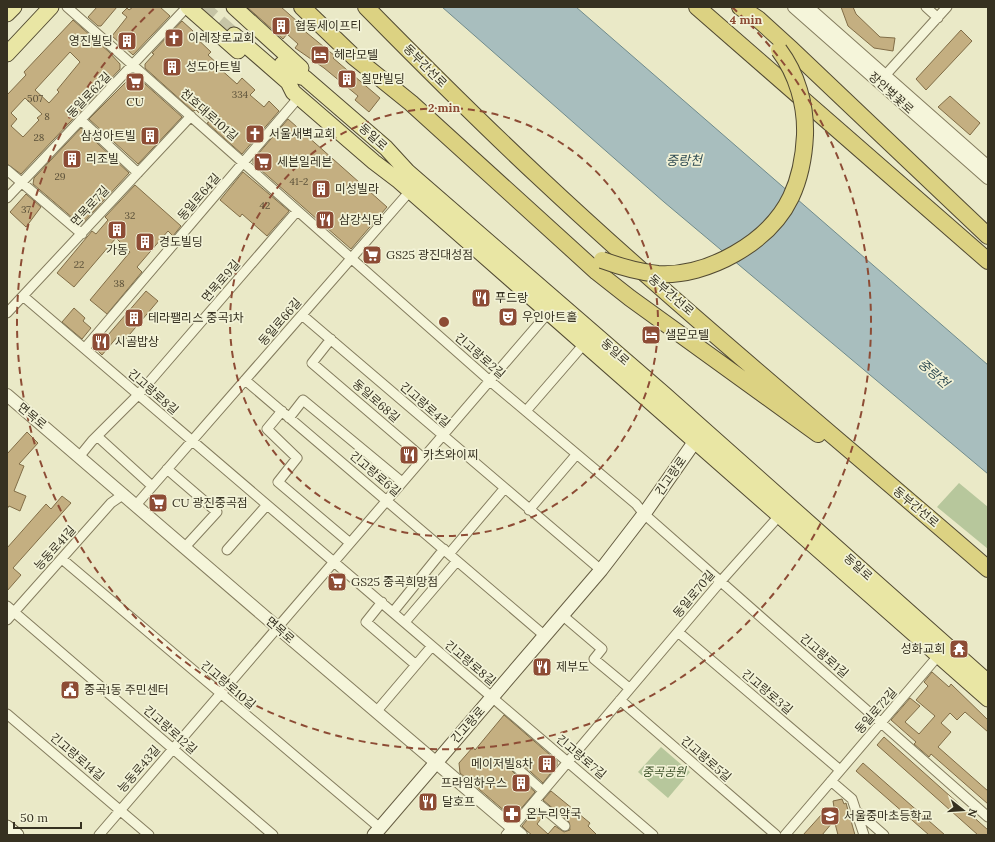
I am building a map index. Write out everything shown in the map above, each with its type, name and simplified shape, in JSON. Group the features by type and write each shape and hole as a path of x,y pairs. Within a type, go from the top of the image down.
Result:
{"highway":[{"path":"302,7 354,57 377,74 552,229 580,257 630,298 800,423 873,471"},
{"path":"318,7 377,74"},
{"name":"동부간선로","path":"366,7 541,179 873,471 988,569"},
{"path":"697,7 988,261"},
{"path":"552,229 602,260 622,267 648,273 686,272 726,259 762,234 772,223 790,199 796,185 804,144 804,118 799,91 792,70 780,50 741,8"},
{"path":"741,8 758,20 791,49 988,236"}],"main road":[{"path":"7,14 14,7"},
{"path":"7,54 51,7"},
{"path":"187,7 284,88 296,95"},
{"path":"234,7 302,68 305,78"},
{"name":"동일로","path":"988,682 664,394 408,172 386,148 305,78 295,76 237,31 288,82 296,95 410,191 988,699"},
{"path":"637,391 652,395 662,403 665,400 664,394"},
{"name":"긴고랑로","path":"377,831 435,762 493,698 601,570 644,514 704,430"},
{"path":"7,827 16,835"}],"street":[{"name":"천호대로101길","path":"67,7 245,162 351,259"},
{"name":"동일로62길","path":"7,198 134,65 187,7"},
{"name":"장안벚꽃로","path":"794,7 812,11 988,178"},
{"path":"926,7 938,18"},
{"path":"882,79 947,7"},
{"name":"장안벚꽃로","path":"882,79 988,167"},
{"name":"동일로64길","path":"85,348 245,162 296,95"},
{"name":"면목로7길","path":"7,313 191,116"},
{"path":"81,120 138,173"},
{"path":"7,170 82,234"},
{"name":"동일로66길","path":"136,504 410,191"},
{"name":"면목로9길","path":"79,457 97,436 138,395 297,211"},
{"name":"긴고랑로2길","path":"351,259 576,455 636,504 644,514"},
{"name":"긴고랑로8길","path":"23,296 266,506 335,562 493,698"},
{"path":"277,627 335,562 548,313"},
{"name":"긴고랑로4길","path":"302,315 504,489 601,570"},
{"name":"동일로68길","path":"331,339 312,363 423,458"},
{"name":"동일로","path":"526,411 584,344"},
{"name":"긴고랑로6길","path":"245,380 545,636"},
{"name":"면목로","path":"7,395 136,504 185,548 435,762 513,832"},
{"path":"289,418 303,400 402,482"},
{"path":"282,411 267,429 298,458 278,482 350,543"},
{"path":"97,436 152,486"},
{"path":"529,510 576,455"},
{"path":"167,469 217,512 185,548"},
{"path":"393,612 446,551 504,489"},
{"name":"능동로41길","path":"7,620 11,609 62,559 112,503 124,494"},
{"path":"227,550 266,506"},
{"name":"긴고랑로1길","path":"644,514 988,817"},
{"name":"동일로70길","path":"513,832 543,791 629,688 720,581 779,516"},
{"name":"긴고랑로10길","path":"62,559 377,831"},
{"path":"405,622 457,561"},
{"path":"376,712 416,666 366,622 382,602"},
{"name":"긴고랑로12길","path":"11,609 273,835"},
{"path":"562,615 602,649 594,659 629,688"},
{"name":"능동로43길","path":"99,835 277,627"},
{"name":"긴고랑로3길","path":"678,632 840,770"},
{"name":"긴고랑로8길","path":"416,666 432,646"},
{"name":"동일로72길","path":"785,835 938,656"},
{"name":"긴고랑로7길","path":"493,698 654,835"},
{"name":"긴고랑로5길","path":"620,700 776,835"},
{"name":"긴고랑로14길","path":"7,714 149,835"},
{"path":"516,767 543,791"},
{"path":"831,781 852,799 864,835"},
{"path":"535,801 565,826"},
{"path":"857,812 884,835"}],"green space":[{"path":"959,483 988,507 988,549 937,507"},
{"name":"중곡공원","path":"661,747 690,772 668,798 638,772"}],"water":[{"name":"중랑천","path":"442,7 576,7 988,365 988,474 664,202"}],"building":[{"path":"97,7 117,7 101,26 98,26 88,17"},
{"path":"133,7 160,7 170,16 133,55 112,36 127,17 122,13 127,8 129,10"},
{"path":"247,7 281,7 298,22 296,24 335,56 333,58 380,98 369,112 355,100 358,96 324,68 295,48 298,44 287,34 283,39"},
{"path":"841,7 853,7 856,14 880,37 895,38 893,51 874,48 848,26"},
{"path":"73,20 109,52 120,64 120,69 21,174 7,164 7,95 26,75 24,72","holes":["70,52 80,62 57,90 59,92 49,103 35,90","25,98 42,114 37,118 39,120 23,137 11,126 17,119 11,113"]},
{"path":"182,21 193,31 191,33 211,52 208,55 220,66 218,67 237,84 242,78 255,90 250,95 264,107 269,101 279,111 242,154 207,123 209,122 196,110 193,111 145,68 145,64 154,54 152,53"},
{"path":"961,30 972,41 926,90 916,79"},
{"path":"133,75 182,117 138,164 89,119"},
{"path":"950,96 980,123 970,135 938,107"},
{"path":"288,119 387,207 351,249 253,163 253,160"},
{"path":"81,128 129,173 81,225 33,184 34,178"},
{"path":"243,172 289,211 267,236 242,214 240,217 220,200"},
{"path":"135,185 181,226 173,236 168,231 137,267 142,272 107,314 90,300 130,252 116,238 74,287 57,273 92,231 96,234 108,220 105,217"},
{"path":"26,194 41,207 26,227 10,212"},
{"name":"테라팰리스 중곡1차","path":"146,291 158,301 124,341 118,336 102,355 94,347 106,333 108,335"},
{"path":"74,308 85,318 83,321 91,328 82,339 62,322"},
{"path":"27,432 38,443 19,464 24,466 14,491 26,496 20,511 9,506 7,509 7,454"},
{"path":"62,496 71,503 13,568 21,575 7,591 7,548 46,504 51,509"},
{"path":"932,672 949,687 951,684 988,720 988,732 965,712 957,720 950,713 941,723 951,732 938,747 988,791 988,804 931,754 929,757 914,744 916,742 891,720 910,698 920,706 905,722 919,734 935,716 916,700 928,686 924,682"},
{"path":"504,715 557,761 557,765 543,783 520,762 514,761 511,763 512,771 535,792 513,818 460,773 459,763 473,747 475,750"},
{"path":"884,737 988,830 988,835 978,835 877,745"},
{"path":"863,763 945,835 929,835 856,771"},
{"path":"551,791 590,823 588,826 597,835 532,835 527,831 522,826 536,809 543,816 537,824 548,834 555,826 564,832 570,830 569,822 543,800"},
{"path":"842,799 844,804 846,803 855,835 838,835 831,808 834,807 833,801"},
{"path":"822,814 832,823 822,835 803,835"}],"tunnel":[{"path":"202,7 234,35"}],"place":[{"name":"협동세이프티","path":"281,26"},
{"name":"이레장로교회","path":"174,38"},
{"name":"영진빌딩","path":"127,41"},
{"name":"헤라모텔","path":"320,55"},
{"name":"성도아트빌","path":"172,67"},
{"name":"칠만빌딩","path":"347,79"},
{"name":"CU","path":"135,82"},
{"name":"서울새벽교회","path":"255,134"},
{"name":"삼성아트빌","path":"150,136"},
{"name":"리조빌","path":"72,159"},
{"name":"세븐일레븐","path":"263,162"},
{"name":"미성빌라","path":"321,189"},
{"name":"삼강식당","path":"325,220"},
{"name":"가동","path":"117,230"},
{"name":"경도빌딩","path":"145,242"},
{"name":"GS25 광진대성점","path":"372,255"},
{"name":"푸드랑","path":"481,298"},
{"name":"우인아트홀","path":"508,317"},
{"name":"테라팰리스 중곡1차","path":"134,318"},
{"name":"샐몬모텔","path":"651,335"},
{"name":"시골밥상","path":"101,342"},
{"name":"카츠와이찌","path":"409,455"},
{"name":"CU 광진중곡점","path":"158,503"},
{"name":"GS25 중곡희망점","path":"337,582"},
{"name":"성화교회","path":"959,649"},
{"name":"제부도","path":"542,667"},
{"name":"중곡1동 주민센터","path":"70,690"},
{"name":"메이저빌8차","path":"547,764"},
{"name":"프라임하우스","path":"521,783"},
{"name":"달호프","path":"428,802"},
{"name":"온누리약국","path":"512,814"},
{"name":"서울중마초등학교","path":"830,816"}]}
